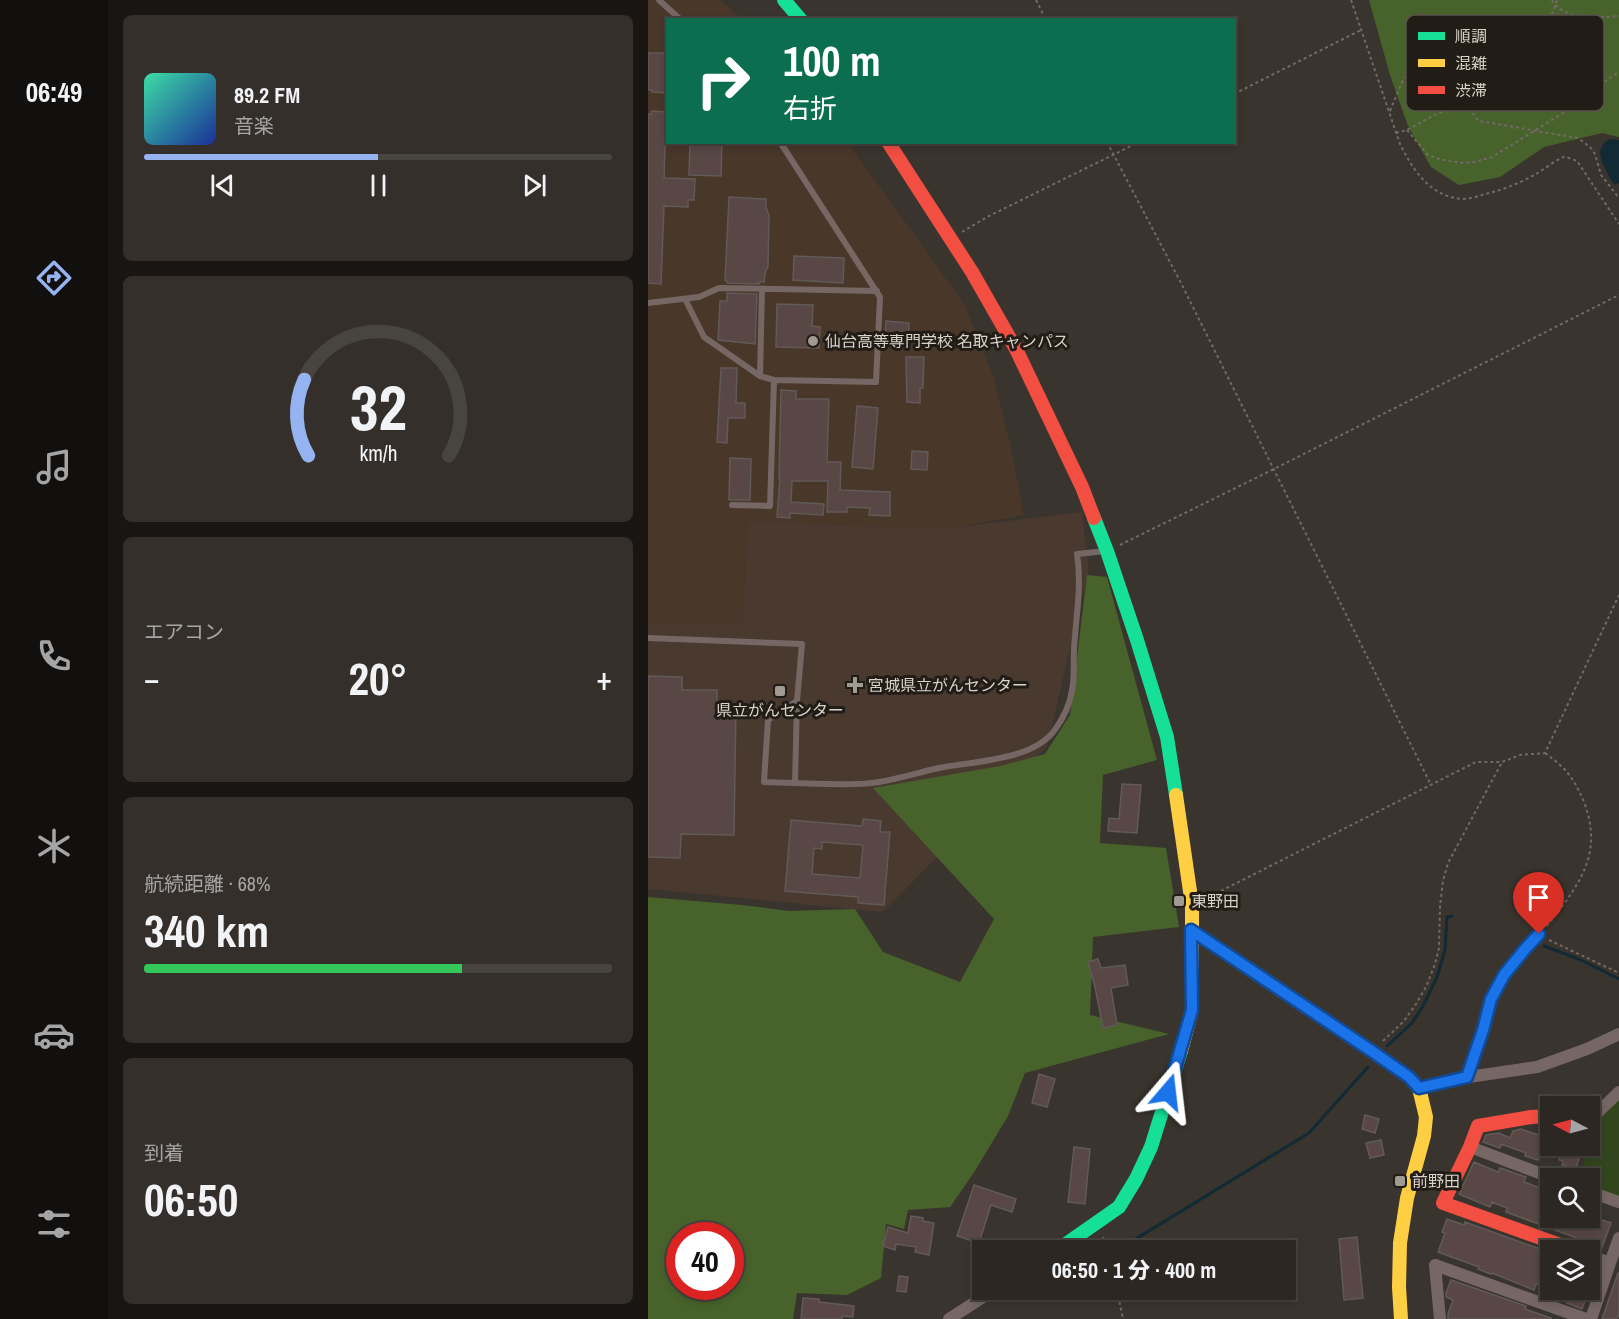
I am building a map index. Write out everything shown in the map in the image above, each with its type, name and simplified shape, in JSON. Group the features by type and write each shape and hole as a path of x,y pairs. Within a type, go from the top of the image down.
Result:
{"street":[{"path":"784,0 799,18"},
{"path":"889,144 951,238 1016,349 1082,487 1107,551 1167,736 1192,905 1192,1010 1151,1147 1136,1179 1119,1207 1072,1240"},
{"path":"1191,930 1373,1052 1409,1077 1419,1088 1426,1117 1424,1136 1407,1198 1400,1243 1401,1319"},
{"path":"1467,1077 1491,999 1504,975 1539,934"},
{"path":"1419,1088 1467,1077 1536,1067 1587,1049 1619,1034"},
{"path":"1600,1110 1619,1092"},
{"path":"1540,1117 1478,1126 1470,1148 1443,1203 1546,1240"},
{"path":"1470,1148 1540,1174"},
{"path":"1600,1195 1619,1202"},
{"path":"1591,1319 1619,1238"},
{"path":"1600,1260 1610,1263"},
{"path":"1440,1319 1435,1265 1586,1319"},
{"path":"949,1319 978,1300"}],"lane":[{"path":"659,0 679,18"},
{"path":"685,299 704,337 760,376 774,380 876,382 880,297 781,144"},
{"path":"648,303 699,297 719,288 877,291"},
{"path":"760,376 762,289"},
{"path":"732,505 770,506 774,380"},
{"path":"796,701 768,720 764,782 878,783 940,768 992,761 1023,751 1041,742 1053,732 1067,709 1073,689 1079,564 1077,554 1107,551"},
{"path":"648,638 801,644 796,701 795,783"}],"path":[{"path":"1036,0 1045,18"},
{"path":"1351,0 1396,133 1411,166 1435,190 1465,199 1502,190 1534,176 1563,157 1571,158 1577,161 1619,224"},
{"path":"1552,0 1555,6 1575,15"},
{"path":"1551,15 1557,0"},
{"path":"1236,93 1361,30"},
{"path":"1604,82 1619,72"},
{"path":"1390,111 1406,76"},
{"path":"1396,133 1407,130 1438,113 1447,111"},
{"path":"1472,111 1479,122 1535,129 1578,138 1595,154 1601,175 1619,198"},
{"path":"1407,130 1428,155 1461,163 1474,162 1492,157 1566,111"},
{"path":"1108,144 1180,283 1431,785"},
{"path":"951,238 987,217 1135,144"},
{"path":"1107,551 1274,470 1619,295"},
{"path":"1545,753 1619,595"},
{"path":"1192,905 1476,762 1502,762 1520,755 1545,753 1568,772 1576,783 1591,826 1592,843 1588,862 1577,885 1539,934 1619,974"},
{"path":"1373,1052 1404,1021 1426,987 1439,948 1440,906 1448,863 1502,762"},
{"path":"1119,1300 1123,1319"}],"shaded area":[{"name":"仙台高等専門学校 名取キャンパス","path":"648,0 721,0 740,18 666,18 666,144 849,144 964,304 994,378 1024,515 958,527 748,523 742,624 648,623"},
{"name":"宮城県立がんセンター","path":"1082,512 1089,569 1047,746 883,912 648,889 648,623 742,623 748,523 958,527"}],"green space":[{"path":"1369,0 1619,0 1619,137 1602,133 1544,147 1500,177 1459,185 1431,167 1408,126 1390,75"},
{"path":"1087,575 1107,577 1157,760 1103,775 1100,843 1166,848 1179,927 1093,937 1090,1015 1169,1034 1025,1073 1008,1116 950,1207 908,1210 904,1229 886,1224 881,1278 847,1295 797,1293 793,1319 648,1319 648,897 789,911 855,909 883,952 960,982 994,919 873,788 1000,766 1045,754 1070,715"},
{"path":"1619,1099 1619,1197 1600,1190 1600,1168 1582,1168 1586,1156 1600,1156 1600,1119"}],"water":[{"path":"1610,139 1619,140 1619,183 1615,185 1603,164 1600,152 1603,145"}],"building":[{"path":"648,53 666,53 666,93 648,90"},
{"path":"652,111 666,112 664,178 695,179 694,200 688,200 688,207 664,206 661,284 648,283 648,114"},
{"path":"690,144 722,144 721,176 689,175"},
{"path":"729,197 766,199 769,216 768,266 764,282 759,282 759,284 727,283 725,280"},
{"path":"794,256 844,258 843,283 793,280"},
{"path":"727,293 757,294 755,344 718,340 720,301 727,301"},
{"path":"777,304 813,305 812,326 820,327 819,348 776,347"},
{"path":"886,321 909,323 908,341 885,340"},
{"path":"906,357 924,357 920,403 907,402"},
{"path":"721,368 737,368 736,403 745,403 745,418 728,418 727,443 717,442"},
{"path":"781,390 796,391 796,399 829,399 827,462 841,462 840,490 890,492 890,516 869,515 870,508 847,507 847,512 827,512 828,481 792,481 791,502 824,504 823,515 790,513 790,518 777,517 780,479"},
{"path":"857,406 878,408 873,469 852,467"},
{"path":"912,451 928,452 927,470 911,469"},
{"path":"730,458 751,459 750,500 729,500"},
{"path":"648,676 682,677 682,690 717,690 717,708 736,708 734,835 681,834 680,858 648,857"},
{"path":"1122,784 1141,785 1137,833 1108,831 1109,818 1119,819"},
{"path":"863,819 881,821 880,832 890,832 884,905 858,903 858,897 785,891 791,820 862,826","holes":["822,842 863,845 860,878 812,874 814,848 822,849"]},
{"path":"1098,959 1101,968 1125,965 1128,985 1111,988 1117,1025 1103,1028 1088,962"},
{"path":"1039,1074 1055,1079 1047,1107 1032,1103"},
{"path":"1365,1115 1379,1119 1375,1133 1362,1129"},
{"path":"1521,1129 1539,1135 1540,1132 1538,1160 1501,1144 1500,1148 1483,1142 1486,1135 1499,1133 1510,1138 1513,1131"},
{"path":"1381,1140 1384,1155 1370,1158 1366,1143"},
{"path":"1074,1147 1090,1149 1085,1204 1068,1202"},
{"path":"1560,1156 1580,1156 1576,1168 1562,1165 1563,1161 1559,1160"},
{"path":"1474,1162 1498,1172 1500,1168 1526,1177 1524,1182 1540,1188 1540,1224 1506,1212 1507,1208 1492,1202 1490,1207 1459,1194"},
{"path":"974,1185 1016,1199 1012,1212 991,1205 980,1240 972,1241 957,1236"},
{"path":"911,1216 934,1223 929,1255 915,1252 916,1247 896,1244 895,1250 883,1246 888,1227 908,1233"},
{"path":"1447,1219 1464,1225 1465,1222 1540,1249 1540,1286 1536,1284 1534,1290 1438,1252 1445,1233 1442,1232"},
{"path":"1600,1219 1611,1223 1601,1250 1600,1240 1582,1240 1550,1228 1600,1228"},
{"path":"1357,1237 1363,1298 1344,1300 1339,1239"},
{"path":"1618,1273 1619,1314 1617,1319 1602,1319"},
{"path":"899,1276 908,1277 906,1292 897,1291"},
{"path":"1451,1280 1526,1306 1525,1309 1551,1319 1448,1319 1453,1300 1446,1297 1446,1293"},
{"path":"803,1298 854,1306 853,1317 801,1319"},
{"path":"1568,1300 1585,1300 1582,1309 1567,1303"}],"waterway":[{"path":"1387,1046 1412,1023 1423,1006 1437,977 1445,950 1447,917 1452,916"},
{"path":"1544,946 1581,960 1619,979"},
{"path":"1134,1240 1309,1133 1368,1067"}],"traffic: fast":[{"path":"784,0 799,18"},
{"path":"1094,518 1137,640 1167,737 1176,795"},
{"path":"1072,1240 1119,1207 1136,1179 1151,1147 1181,1051"}],"traffic: slow":[{"path":"1176,795 1192,905 1192,1010 1181,1051"},
{"path":"1191,930 1373,1052 1409,1077 1419,1088 1426,1117 1424,1136 1407,1198 1400,1243 1401,1319"}],"traffic: jam":[{"path":"889,144 972,272 1016,349 1082,487 1094,518"},
{"path":"1540,1117 1478,1126 1443,1203 1546,1240"}],"place":[{"name":"仙台高等専門学校 名取キャンパス","path":"813,341"},
{"name":"宮城県立がんセンター","path":"855,685"},
{"name":"県立がんセンター","path":"780,691"},
{"name":"東野田","path":"1179,901"},
{"name":"前野田","path":"1400,1181"}],"route":[{"path":"1168,1092 1192,1010 1191,930 1373,1052 1409,1077 1419,1088 1467,1077 1491,999 1504,975 1539,934"}]}
